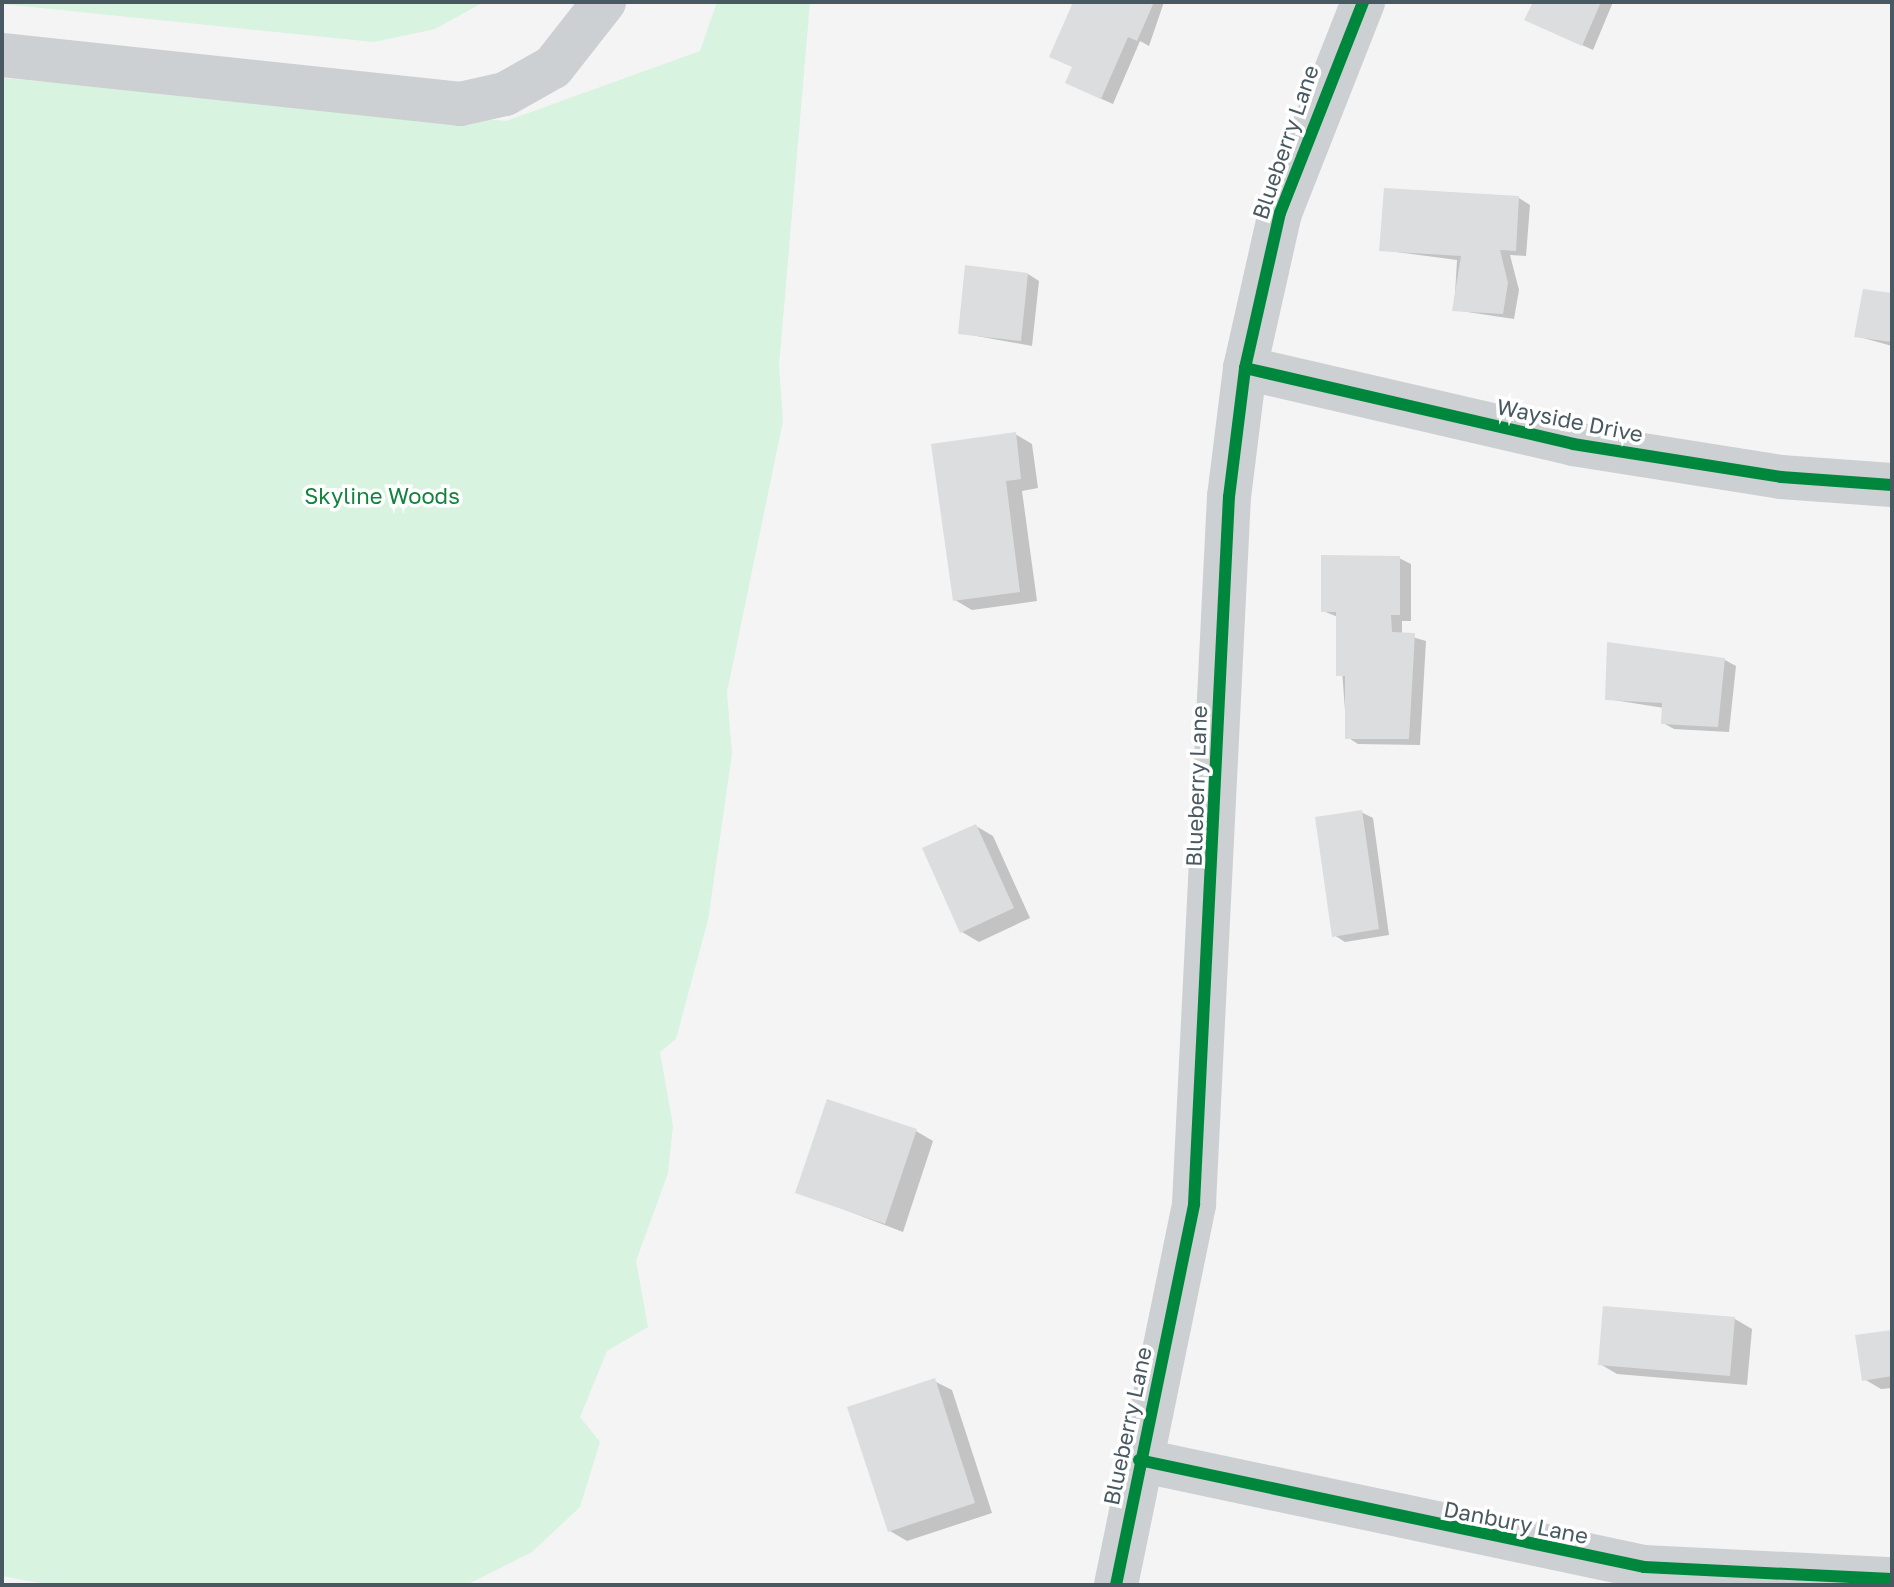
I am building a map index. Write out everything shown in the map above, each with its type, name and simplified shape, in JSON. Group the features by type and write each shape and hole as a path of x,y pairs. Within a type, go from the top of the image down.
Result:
{"street":[{"path":"2,55 460,104 505,94 553,67 604,2"},
{"name":"Blueberry Lane","path":"1116,1585 1139,1460 1194,1204 1229,497 1245,368 1280,213 1363,2"},
{"name":"Wayside Drive","path":"1245,368 1573,444 1781,477 1892,485"},
{"name":"Danbury Lane","path":"1139,1460 1644,1567 1892,1579"}],"green space":[{"path":"484,2 435,29 374,42 2,4"},
{"name":"Skyline Woods","path":"717,2 810,2 779,366 783,421 727,692 732,754 708,920 676,1039 660,1052 673,1126 668,1173 636,1261 648,1327 607,1351 580,1417 600,1442 580,1507 532,1552 466,1585 51,1585 2,1576 2,78 506,121 700,51"}],"building":[{"path":"1073,2 1154,2 1137,41 1128,37 1101,99 1065,83 1072,67 1049,57"},
{"path":"1533,2 1601,2 1582,46 1524,20"},
{"path":"1384,188 1519,196 1516,251 1500,250 1508,283 1503,314 1452,311 1461,256 1379,251"},
{"path":"965,265 1028,273 1021,341 958,334"},
{"path":"1863,289 1892,293 1892,342 1854,337"},
{"path":"1016,432 1021,479 1006,481 1020,592 953,601 931,444"},
{"path":"1321,555 1400,556 1400,615 1391,615 1392,632 1415,633 1409,739 1345,739 1345,676 1336,676 1336,612 1321,612"},
{"path":"1607,642 1725,658 1718,727 1661,724 1662,703 1605,700"},
{"path":"1362,810 1379,929 1332,937 1315,817"},
{"path":"976,824 1014,908 960,933 922,848"},
{"path":"827,1099 917,1129 885,1224 795,1193"},
{"path":"1603,1306 1735,1317 1730,1376 1598,1365"},
{"path":"1892,1330 1892,1376 1862,1381 1855,1335"},
{"path":"935,1378 975,1503 888,1532 847,1407"}],"cycle path":[{"path":"1116,1585 1194,1204 1229,497 1245,368 1280,213 1363,2"},
{"path":"1245,368 1573,444 1781,477 1892,485"},
{"path":"1139,1460 1644,1567 1892,1579"}]}
